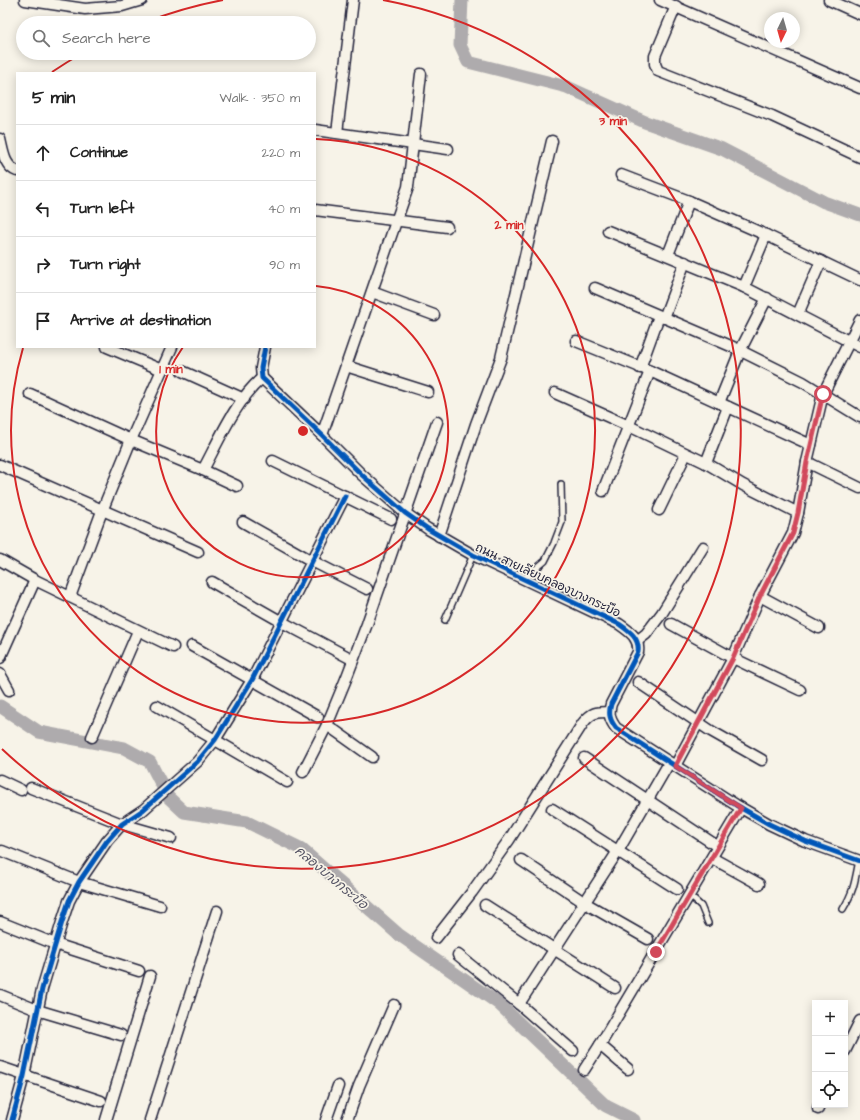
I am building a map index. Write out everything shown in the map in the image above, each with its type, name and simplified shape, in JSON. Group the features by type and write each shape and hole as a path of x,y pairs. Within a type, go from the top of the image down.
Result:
{"street":[{"path":"25,0 84,9 122,6 142,0"},
{"path":"337,133 353,0"},
{"path":"660,0 860,88"},
{"path":"829,0 860,14"},
{"path":"676,6 655,56 655,64 658,71 772,116 860,157"},
{"path":"322,435 408,187 421,74"},
{"path":"316,130 448,149"},
{"path":"0,139 4,157 8,164 16,170"},
{"path":"439,536 476,424 501,358 552,141"},
{"path":"620,175 689,201 766,235 860,280"},
{"path":"668,255 689,201"},
{"path":"316,210 447,226"},
{"path":"608,231 744,287 860,346"},
{"path":"744,287 766,235"},
{"path":"603,491 629,426 645,369 662,317 685,262"},
{"path":"798,314 821,262"},
{"path":"595,288 740,351 804,382 860,417"},
{"path":"372,292 434,315"},
{"path":"706,463 740,351 767,298"},
{"path":"519,1004 585,903 698,722 733,658 760,596 793,533 807,462 823,394 860,320"},
{"path":"576,341 645,369 811,445"},
{"path":"109,348 162,370"},
{"path":"70,597 102,511 172,348"},
{"path":"203,470 228,422 253,386 262,378 261,368 265,348"},
{"path":"346,366 428,392"},
{"path":"182,371 244,399"},
{"name":"ถนน สายเลียบคลองบางกระบือ","path":"262,378 362,475 405,513 439,536 473,555 619,624 629,631 637,641"},
{"path":"556,393 706,463 743,486 798,513"},
{"path":"30,394 237,486"},
{"path":"303,772 338,700 367,624 437,422"},
{"path":"659,510 686,454"},
{"path":"273,461 391,519"},
{"path":"807,462 860,488"},
{"path":"0,466 198,552"},
{"path":"12,1120 24,1076 37,1010 62,922 79,882 107,840 122,824 143,810 186,773 206,753 215,740 252,680 346,496"},
{"path":"243,522 312,561 366,589"},
{"path":"703,547 662,613 646,634 637,641 638,652 611,704 609,712 612,723 616,728 741,808 769,824 805,841 859,860"},
{"path":"0,560 35,580 173,647"},
{"path":"0,658 35,580"},
{"path":"212,582 282,622 348,657"},
{"path":"760,596 819,628"},
{"path":"671,624 733,658 800,690"},
{"path":"92,737 138,631"},
{"path":"192,646 318,717"},
{"path":"0,674 9,690"},
{"path":"638,682 698,722 762,760"},
{"path":"157,706 287,782"},
{"path":"436,938 472,892 509,840 583,722 589,715 596,712 609,712"},
{"path":"327,725 372,757"},
{"path":"584,758 714,844"},
{"path":"0,780 122,824 171,838"},
{"path":"584,1070 690,896 741,808"},
{"path":"552,809 677,889"},
{"path":"2,851 79,882 160,906"},
{"path":"712,858 759,884"},
{"path":"521,860 585,903 648,938"},
{"path":"485,905 616,988"},
{"path":"150,1120 217,911"},
{"path":"0,922 56,944 139,971"},
{"path":"458,955 519,1004 573,1051"},
{"path":"106,1120 150,976"},
{"path":"0,995 37,1010 121,1035"},
{"path":"347,1120 359,1086 394,1005"},
{"path":"848,1045 860,1021"},
{"path":"600,1046 628,1069"},
{"path":"0,1067 101,1101"},
{"path":"326,1120 338,1086"}],"lane":[{"path":"524,579 545,561 554,543 562,522 561,484"},
{"path":"445,620 473,555"},
{"path":"843,909 855,885 859,860"},
{"path":"690,896 701,906 708,923"}],"waterway":[{"path":"462,0 460,45 468,62 567,87 645,122 722,149 824,202 860,215"},
{"name":"คลองบางกระบือ","path":"0,706 39,732 124,748 150,762 168,797 184,812 247,822 300,848 398,934 499,1004 606,1106 634,1120"}],"cycle path":[{"path":"265,348 261,368 262,378 362,475 405,513 428,529 473,555 619,624 633,635 636,639 638,652 610,708 610,717 616,728 736,805 769,824 805,841 860,861"},
{"path":"12,1120 24,1076 42,989 69,901 79,882 107,841 122,824 143,810 197,762 215,740 252,680 345,496"}],"route":[{"path":"656,952 741,808 675,766 733,658 760,596 793,533 807,462 823,394"}]}
